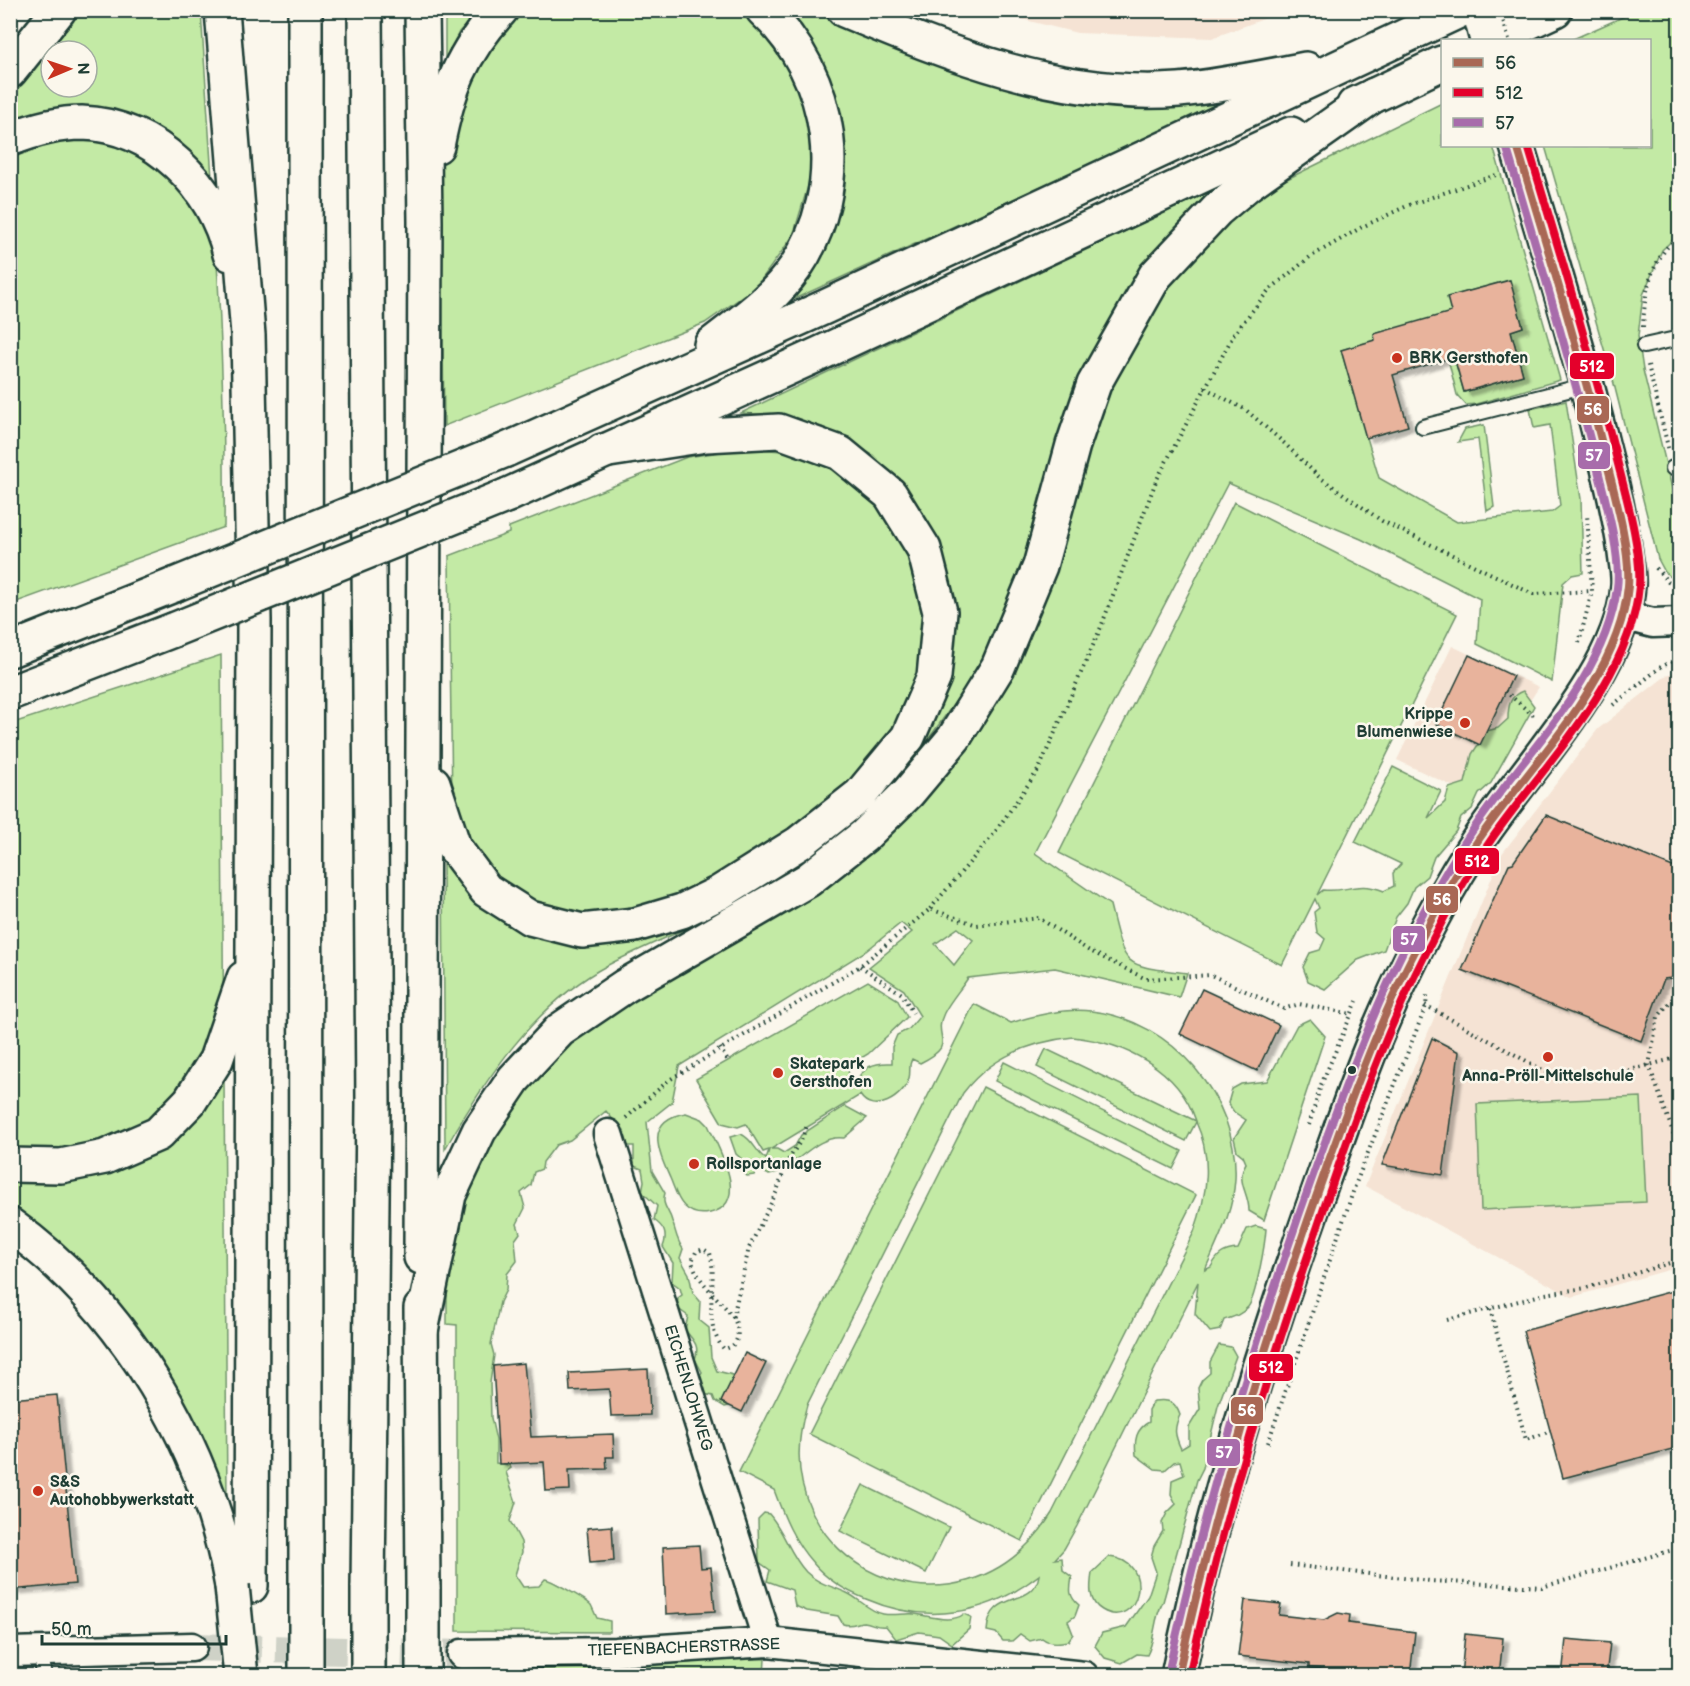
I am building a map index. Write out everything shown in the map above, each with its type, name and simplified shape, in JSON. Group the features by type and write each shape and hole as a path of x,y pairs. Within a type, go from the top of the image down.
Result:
{"main road":[{"path":"10,71 59,10"},
{"path":"222,10 248,335 254,620 254,938 241,1676"},
{"path":"305,10 306,1676"},
{"path":"365,10 373,1057 368,1676"},
{"path":"422,10 425,222 421,1331 423,1676"},
{"path":"425,222 448,94 472,44 501,10"},
{"path":"672,375 762,305 782,285 801,258 821,209 828,171 828,145 813,80 788,38 763,10"},
{"path":"844,10 947,53 1031,78 1113,89 1178,90 1232,83 1369,53"},
{"path":"10,650 506,450 1461,10"},
{"path":"1479,10 1489,39"},
{"path":"1491,39 1555,10"},
{"path":"10,693 508,495 850,340 1441,64"},
{"path":"421,1331 449,1195 479,1131 514,1079 560,1030 625,986 808,880 864,836 908,793 954,738 998,667 1040,566 1073,445 1094,384 1155,276 1217,210 1248,184 1374,95"},
{"path":"10,139 38,128 82,123 119,130 158,148 193,178 217,213 228,244 248,335"},
{"path":"1178,1676 1213,1521 1263,1356 1334,1148 1380,1028 1412,989 1442,900 1479,840 1594,681 1611,649 1629,585 1622,525 1587,385 1517,147"},
{"path":"423,725 428,759 444,820 454,847 486,890 530,918 582,931 634,925 682,911 719,893 799,843 860,795 908,737 934,677 940,612 924,549 890,494 840,453 779,431 706,435 602,451"},
{"path":"10,627 79,624"},
{"path":"10,1165 61,1166 105,1157 158,1134 190,1101 216,1060 235,1008 254,938"},
{"path":"10,1225 40,1246 126,1336 186,1440 225,1547 242,1586 248,1676"}],"street":[{"path":"1622,615 1653,623 1680,622"},
{"name":"EICHENLOHWEG","path":"608,1134 768,1642"},
{"name":"TIEFENBACHERSTRASSE","path":"462,1654 616,1652 768,1642 924,1667 1084,1676"},
{"path":"10,1652 43,1663 192,1647"}],"lane":[{"path":"1644,346 1680,338"},
{"path":"1423,427 1587,385"}],"path":[{"path":"1500,10 1509,39"},
{"path":"608,1134 669,1080 860,966 930,909 993,835 1039,768 1101,627 1155,480 1234,334 1268,291 1310,257 1362,227 1408,205 1498,175"},
{"path":"1205,388 1246,410 1318,477 1382,521 1533,594 1592,591"},
{"path":"1664,578 1680,588"},
{"path":"1610,708 1662,666 1680,658"},
{"path":"1505,691 1536,717"},
{"path":"930,909 977,925 1039,918 1088,950 1146,979 1211,975 1284,1009 1299,1005 1350,1013 1380,1028"},
{"path":"860,966 902,994 913,1013"},
{"path":"1412,989 1426,1005 1550,1074 1607,1077 1680,1057"},
{"path":"1412,989 1426,1005"},
{"path":"1680,989 1658,1017 1649,1065 1680,1152"},
{"path":"1267,1446 1356,1183 1426,1005"},
{"path":"720,1048 728,1061"},
{"path":"734,1317 749,1248 777,1191 787,1162 807,1126"},
{"path":"734,1317 710,1290 694,1272 692,1261 696,1252 703,1249 710,1252 712,1261 710,1290 714,1330 717,1340 724,1348 735,1344 738,1335 738,1326 734,1317"},
{"path":"1447,1320 1545,1294 1586,1288 1680,1260"},
{"path":"1490,1309 1526,1440 1551,1431"},
{"path":"1290,1565 1430,1581 1542,1587 1670,1550 1680,1550"}],"shaded area":[{"path":"1285,10 1212,38 1077,33 989,11"},
{"name":"Krippe Blumenwiese","path":"1452,646 1539,687 1469,794 1397,760"},
{"name":"Anna-Pröll-Mittelschule","path":"1679,670 1679,1267 1572,1297 1365,1186 1501,855 1598,729 1667,675"},
{"path":"772,1668 857,1675 772,1675"}],"green space":[{"path":"71,11 201,11 223,398 224,527 11,604 11,86 39,51 39,99 99,99 99,39 49,39"},
{"path":"445,11 479,11 459,32 445,60"},
{"path":"507,11 745,11 784,55 808,113 811,176 793,236 756,287 705,323 444,426 441,177 444,114"},
{"path":"783,11 822,11 865,34 982,75 1248,92 770,310 840,192 842,123 820,57"},
{"path":"1636,11 1679,11 1679,234 1662,250 1643,295 1638,336 1643,370 1679,517 1679,584 1665,572 1658,559 1613,380 1545,147 1651,147 1651,39 1573,39"},
{"path":"1441,103 1441,147 1493,147 1560,380 1476,404 1466,405 1457,395 1448,359 1454,357 1464,392 1523,375 1511,331 1523,327 1509,280 1448,297 1452,316 1374,334 1375,340 1341,350 1379,478 1457,522 1552,512 1560,506 1550,425 1534,428 1530,409 1566,401 1581,499 1583,573 1572,575 1563,583 1552,682 1477,644 1480,599 1361,539 1228,483 1035,853 1110,905 1124,953 1130,960 1149,968 1187,973 1179,997 1055,968 968,978 944,1013 940,1029 942,1045 932,1056 920,1063 912,1059 909,1078 901,1092 888,1102 880,1104 872,1104 860,1095 771,1149 784,1153 795,1146 801,1135 845,1106 867,1118 844,1138 823,1141 779,1172 769,1175 758,1169 754,1175 747,1176 739,1169 744,1161 736,1154 730,1137 741,1134 766,1159 769,1150 763,1152 746,1124 738,1127 722,1123 696,1079 868,981 897,999 907,1017 868,1054 846,1067 854,1084 861,1073 869,1067 879,1063 892,1063 892,1047 897,1035 909,1029 920,1016 904,990 869,967 912,932 901,923 866,951 679,1066 672,1102 647,1122 652,1171 665,1193 665,1204 683,1249 680,1258 689,1274 693,1293 700,1301 699,1320 709,1328 711,1357 717,1371 733,1375 738,1383 733,1405 725,1407 715,1401 713,1396 704,1394 699,1377 702,1372 695,1359 696,1347 685,1330 688,1316 677,1308 678,1298 682,1295 680,1288 672,1282 673,1263 663,1247 664,1231 654,1220 657,1206 642,1192 644,1181 642,1169 634,1166 634,1146 628,1146 623,1140 624,1133 606,1111 570,1140 556,1145 543,1162 542,1169 534,1172 531,1185 521,1193 525,1208 517,1224 520,1233 515,1240 517,1261 507,1274 506,1290 500,1302 491,1344 494,1355 490,1383 491,1418 496,1440 496,1463 509,1465 511,1468 506,1472 516,1502 510,1521 521,1542 522,1552 515,1575 523,1587 539,1586 545,1579 577,1595 591,1605 597,1618 610,1621 610,1632 457,1631 457,1325 447,1324 447,1281 461,1207 476,1163 520,1086 627,990 963,748 1104,396 1171,274 1230,219 1281,182","holes":["958,928 973,940 954,965 935,944"]},
{"path":"1223,185 1140,268 1083,370 1039,499 1019,577 979,669 922,748 943,690 954,614 943,553 910,495 873,455 822,427 783,416 741,413"},
{"path":"1484,425 1494,507 1487,511 1478,439 1458,442 1465,429"},
{"path":"747,448 793,452 841,472 888,515 920,572 927,637 917,688 880,748 844,787 794,832 680,896 630,912 580,917 536,908 483,871 452,811 449,556 509,533 509,527 687,457"},
{"path":"1234,502 1457,614 1317,895 1323,890 1366,887 1384,891 1394,886 1393,873 1401,864 1355,842 1393,767 1441,791 1428,818 1445,802 1449,788 1465,783 1472,754 1487,731 1498,728 1508,719 1509,705 1515,695 1523,691 1534,706 1491,783 1479,794 1472,809 1461,818 1456,831 1434,857 1427,876 1414,887 1407,903 1396,917 1384,950 1358,960 1325,989 1308,981 1303,967 1310,953 1320,950 1325,939 1317,932 1314,912 1319,908 1315,899 1282,965 1059,853"},
{"path":"221,655 227,1504 196,1424 130,1324 58,1243 11,1208 10,724"},
{"path":"443,861 475,899 595,943 704,921 608,965 557,1000 514,1045 495,1070 445,1149"},
{"path":"974,1004 1011,1023 1071,1010 1121,1017 1148,1030 1173,1047 1195,1068 1213,1093 1226,1120 1233,1149 1235,1179 1228,1215 1205,1270 1228,1250 1238,1249 1247,1229 1256,1226 1266,1229 1260,1270 1248,1307 1240,1314 1224,1320 1220,1330 1210,1332 1195,1314 1198,1282 1077,1526 1064,1549 1055,1559 1062,1558 1063,1570 1072,1577 1071,1595 1079,1605 1075,1616 1068,1621 1073,1634 1068,1641 1054,1642 1042,1638 1030,1641 1020,1634 1012,1641 1003,1641 996,1633 987,1631 990,1618 996,1609 1003,1603 1029,1592 1039,1575 999,1599 956,1612 911,1612 889,1607 851,1592 824,1575 806,1555 790,1529 774,1490 739,1472","holes":["1073,1037 1092,1040 1130,1052 1163,1073 1188,1102 1196,1121 1046,1049 1037,1067 1186,1141 1196,1122 1205,1150 1206,1177 1205,1191 1194,1232 1052,1513 1014,1557 969,1580 922,1586 877,1574 839,1549 812,1511 799,1462 807,1405 963,1093 985,1070 1026,1047"]},
{"path":"1310,1019 1325,1036 1264,1220 1249,1211 1242,1182 1246,1163 1237,1151 1234,1138 1246,1120 1234,1112 1228,1103 1232,1089 1241,1084 1267,1081 1297,1025"},
{"path":"1004,1062 1182,1151 1173,1169 995,1081"},
{"path":"983,1087 1196,1195 1022,1541 809,1434"},
{"path":"1641,1097 1646,1202 1481,1210 1477,1104"},
{"name":"Rollsportanlage","path":"686,1113 702,1119 708,1125 728,1174 729,1198 722,1207 710,1213 693,1212 682,1203 659,1147 659,1130 664,1122"},
{"path":"1219,1345 1231,1347 1236,1356 1218,1406 1203,1468 1197,1480 1150,1649 1147,1655 1137,1654 1122,1663 1105,1658 1095,1646 1102,1633 1126,1627 1148,1596 1156,1572 1151,1557 1154,1546 1163,1531 1162,1523 1167,1513 1176,1504 1171,1494 1172,1480 1184,1475 1180,1461 1174,1462 1165,1470 1155,1469 1136,1455 1137,1436 1141,1428 1149,1422 1149,1410 1154,1401 1164,1400 1174,1404 1180,1415 1176,1424 1176,1432 1181,1449 1189,1444 1189,1427 1200,1409 1198,1388 1202,1380 1210,1373 1210,1362"},
{"path":"863,1485 949,1527 926,1573 840,1531"},
{"path":"764,1513 769,1514 800,1565 815,1579 847,1593 883,1614 915,1614 947,1619 964,1614 971,1617 969,1629 952,1644 939,1635 919,1632 896,1639 886,1626 864,1622 846,1625 838,1616 807,1611 795,1606 792,1590 767,1581 770,1570 759,1562 758,1519"},
{"path":"1109,1557 1124,1561 1133,1570 1138,1581 1133,1604 1125,1611 1115,1614 1097,1607 1091,1593 1092,1573"},
{"path":"713,1659 765,1659 764,1676 559,1676 462,1672 461,1663 602,1667"}],"building":[{"name":"BRK Gersthofen","path":"1510,280 1523,327 1511,331 1523,375 1464,392 1454,357 1393,375 1408,426 1366,438 1341,350 1375,340 1374,334 1451,312 1447,297"},
{"path":"1469,655 1513,676 1480,745 1436,724"},
{"path":"1546,815 1680,870 1680,977 1664,979 1641,1041 1462,970 1509,864 1513,863"},
{"path":"1202,989 1279,1025 1257,1071 1180,1034"},
{"path":"1432,1038 1459,1052 1443,1175 1382,1165"},
{"path":"1680,1289 1680,1447 1563,1478 1523,1331"},
{"path":"745,1353 766,1363 742,1412 721,1402"},
{"path":"524,1363 531,1437 613,1434 614,1457 606,1457 607,1469 569,1470 570,1490 546,1491 544,1462 499,1464 493,1366"},
{"path":"648,1369 650,1415 611,1416 609,1389 570,1391 569,1373"},
{"name":"S&S Autohobbywerkstatt","path":"57,1395 75,1584 10,1590 10,1399"},
{"path":"612,1526 614,1561 590,1563 587,1528"},
{"path":"699,1545 701,1568 711,1567 715,1611 666,1614 663,1547"},
{"path":"1245,1600 1281,1604 1279,1615 1324,1620 1338,1613 1350,1615 1349,1623 1415,1632 1410,1676 1309,1668 1309,1664 1238,1656"},
{"path":"1465,1634 1503,1638 1499,1676 1461,1676"},
{"path":"1566,1639 1610,1643 1606,1676 1562,1676"}],"tunnel":[{"path":"192,1647 462,1654"}],"transit line":[{"name":"56","path":"1178,1676 1205,1561 1252,1391 1318,1191 1378,1031 1431,919 1459,870 1479,839 1569,720 1590,688 1608,655 1621,621 1628,586 1627,556 1621,521 1574,339 1517,147"},
{"name":"512","path":"1189,1676 1216,1561 1264,1391 1340,1161 1387,1037 1441,924 1480,856 1582,720 1620,655 1632,621 1639,586 1639,570 1631,517 1594,372 1528,147"},
{"name":"57","path":"1168,1674 1210,1500 1261,1328 1323,1147 1375,1012 1405,947 1444,875 1478,823 1567,704 1585,676 1610,619 1617,588 1617,558 1595,458 1507,149"}],"place":[{"name":"BRK Gersthofen","path":"1397,358"},
{"name":"Krippe Blumenwiese","path":"1465,723"},
{"name":"Anna-Pröll-Mittelschule","path":"1548,1057"},
{"name":"Skatepark Gersthofen","path":"778,1073"},
{"name":"Rollsportanlage","path":"694,1164"},
{"name":"S&S Autohobbywerkstatt","path":"38,1491"}]}
